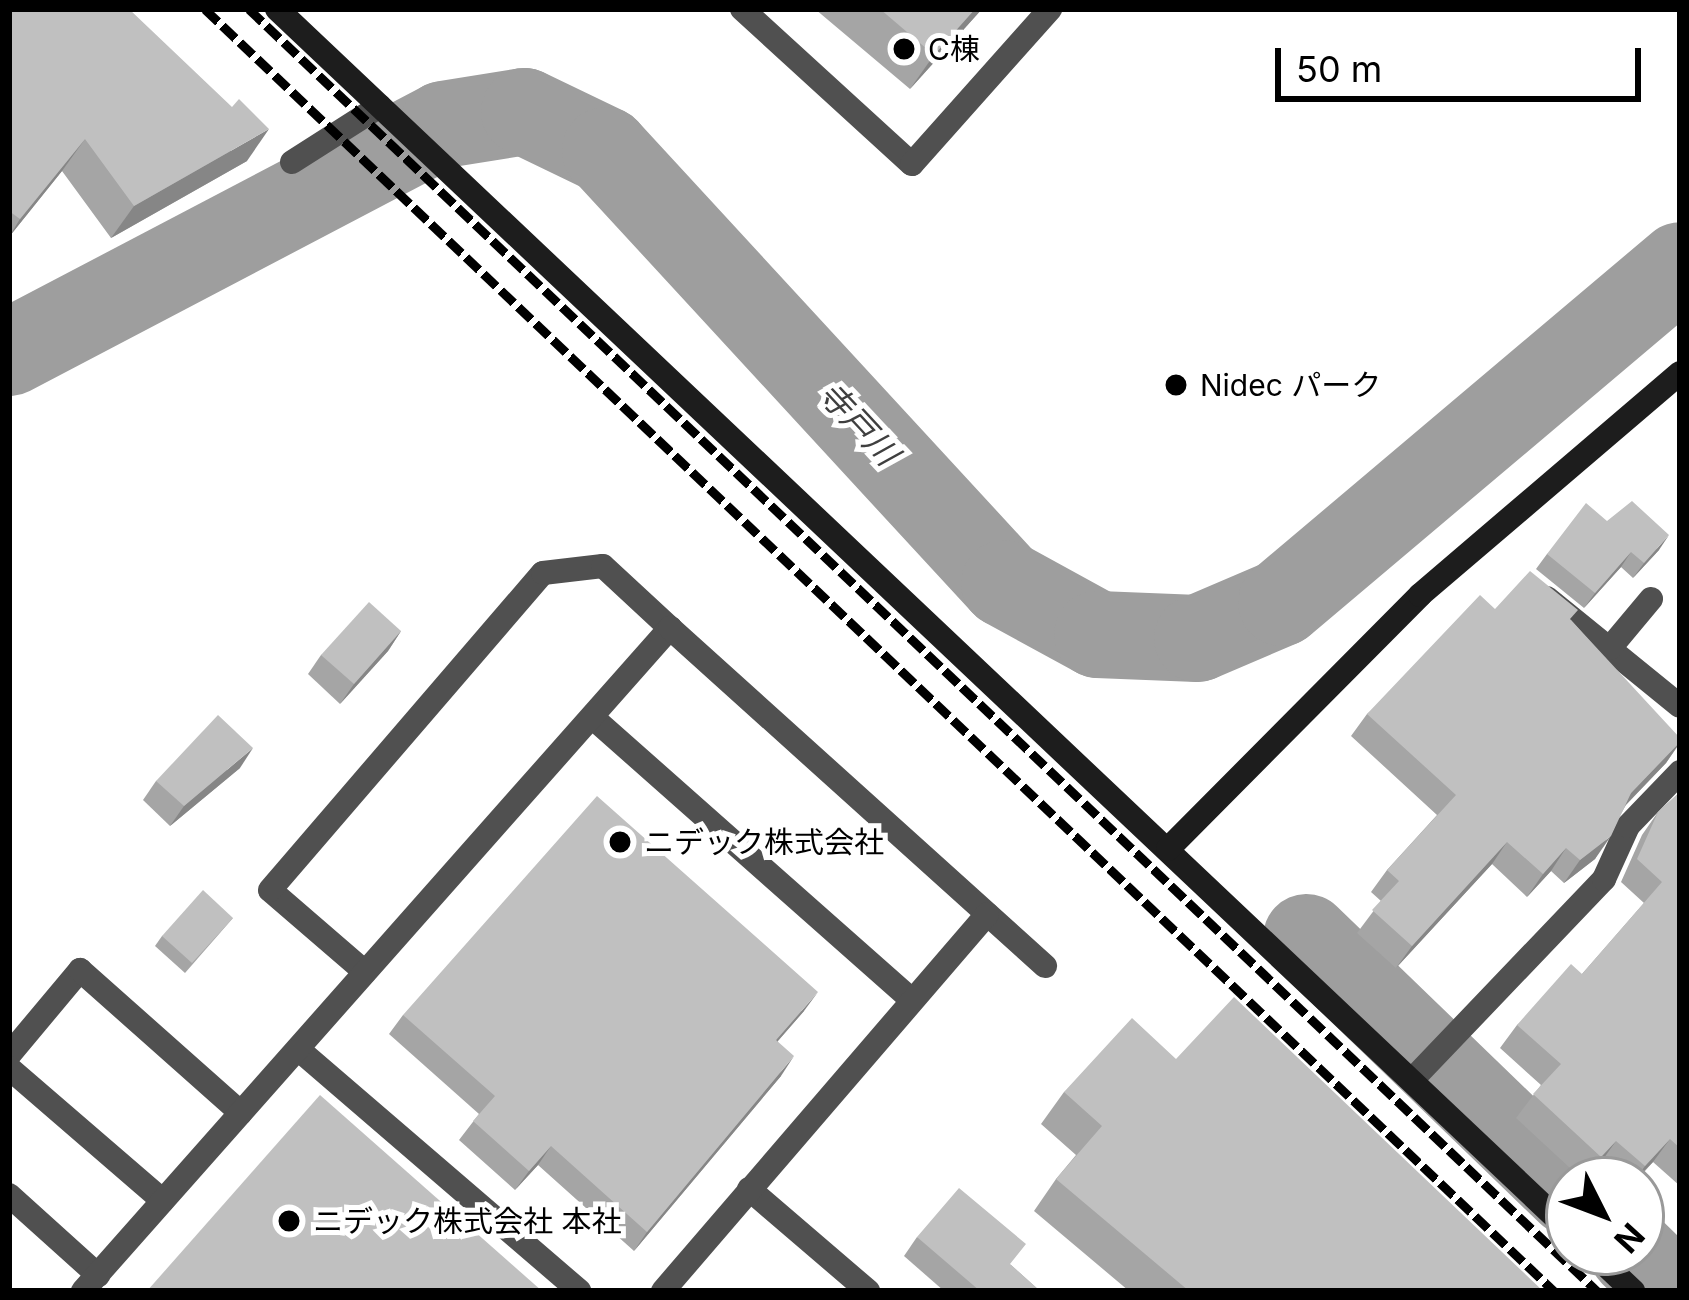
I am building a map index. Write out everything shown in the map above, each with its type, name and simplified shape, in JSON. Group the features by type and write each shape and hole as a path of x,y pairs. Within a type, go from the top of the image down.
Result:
{"street":[{"path":"277,9 1545,1207"},
{"path":"742,9 913,164 1050,9"},
{"path":"292,162 380,106"},
{"path":"1168,849 1420,595 1680,373"},
{"path":"365,972 270,890 543,573 603,566 1045,966"},
{"path":"1525,581 1680,706"},
{"path":"1610,648 1651,599"},
{"path":"9,1195 90,1283 670,628"},
{"path":"592,717 912,1000"},
{"path":"1412,1080 1604,879 1628,826 1680,772"},
{"path":"662,1291 987,914"},
{"path":"9,1055 80,970 242,1113"},
{"path":"298,1048 580,1291"},
{"path":"9,1068 163,1201"},
{"path":"749,1189 868,1291"}],"building":[{"path":"9,9 129,9 232,107 239,99 269,129 134,206 85,139 20,219 9,211"},
{"path":"880,9 975,9 934,55"},
{"path":"1632,501 1669,535 1644,563 1631,552 1595,593 1547,554 1586,503 1607,521"},
{"path":"1530,571 1578,610 1570,619 1680,742 1631,793 1611,836 1580,860 1566,848 1543,874 1507,842 1412,946 1372,910 1399,881 1387,870 1456,795 1367,714 1480,595 1495,609"},
{"path":"369,602 401,631 354,684 321,655"},
{"path":"218,715 253,748 184,806 156,781"},
{"path":"1680,792 1680,1148 1670,1139 1654,1156 1633,1156 1616,1141 1600,1156 1533,1094 1561,1064 1517,1025 1571,964 1582,974 1662,882 1637,859 1658,812"},
{"path":"597,796 818,992 776,1040 794,1056 647,1232 551,1146 529,1171 473,1121 495,1096 403,1015"},
{"path":"203,890 233,918 192,963 162,936"},
{"path":"1234,997 1543,1291 1189,1291 1056,1179 1102,1126 1064,1092 1132,1018 1176,1059"},
{"path":"320,1095 542,1291 147,1291"},
{"path":"959,1188 1026,1244 1010,1264 1040,1291 980,1291 917,1237"}],"waterway":[{"name":"寺戸川","path":"9,352 443,124 524,111 605,150 1004,583 1097,634 1197,638 1281,602 1680,265"},
{"path":"1306,937 1545,1168"},
{"path":"1657,1276 1672,1291"}],"railway":[{"path":"205,9 1554,1291"},
{"path":"249,9 1597,1291"}],"place":[{"name":"C棟","path":"904,49"},
{"name":"Nidec パーク","path":"1176,385"},
{"name":"ニデック株式会社","path":"620,842"},
{"name":"ニデック株式会社 本社","path":"289,1221"}]}
